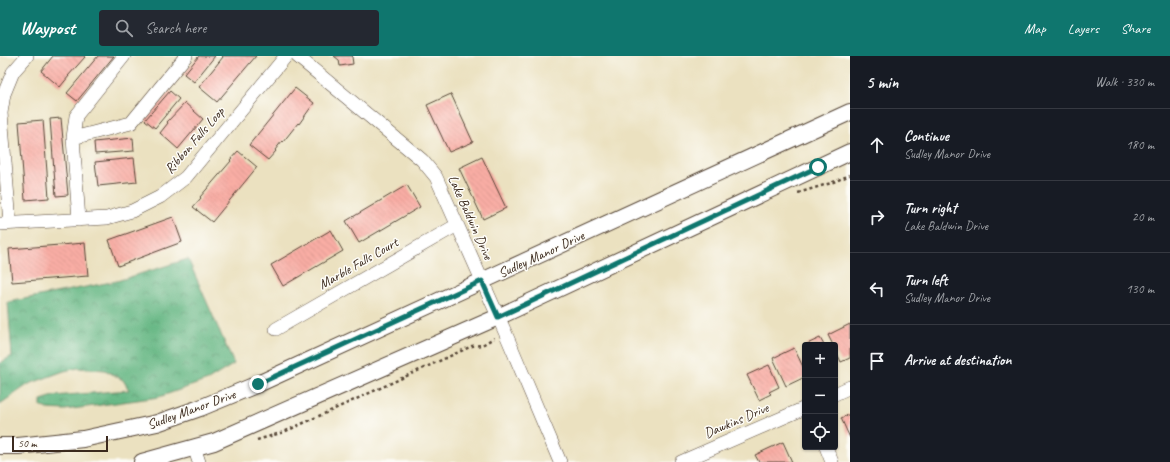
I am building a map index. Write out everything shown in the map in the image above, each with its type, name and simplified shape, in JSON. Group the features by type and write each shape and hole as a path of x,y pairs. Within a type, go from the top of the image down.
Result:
{"main road":[{"name":"Sudley Manor Drive","path":"0,446 18,446 83,439 157,423 200,408 258,384 850,112"},
{"path":"142,462 196,455 214,442 498,317 850,152"}],"street":[{"name":"Ribbon Falls Loop","path":"27,56 13,72 4,94 1,112 5,224 107,218 132,211 160,198 186,177 286,56"},
{"path":"78,220 73,138 76,116 124,56"},
{"name":"Lake Baldwin Drive","path":"297,56 422,160 436,177 560,462"},
{"path":"73,138 131,123 180,58"},
{"name":"Marble Falls Court","path":"276,328 457,225"},
{"path":"838,393 850,387"},
{"name":"Dawkins Drive","path":"681,462 802,409"},
{"path":"827,450 832,462"}],"path":[{"path":"254,441 284,432 472,346 482,345"}],"green space":[{"path":"188,259 234,364 208,380 159,397 65,410 47,409 41,406 41,400 54,396 129,390 123,380 105,370 78,368 64,371 29,384 0,404 0,363 12,356 8,302 117,281"}],"building":[{"path":"53,56 85,57 60,87 41,71"},
{"path":"98,56 114,56 77,101 67,93"},
{"path":"199,56 215,56 194,82 184,74"},
{"path":"222,56 256,56 217,102 199,87 223,57"},
{"path":"334,56 353,56 353,64 340,66 339,60"},
{"path":"295,88 314,103 299,124 298,123 283,142 282,141 268,160 249,145"},
{"path":"170,91 179,99 155,128 145,120"},
{"path":"451,94 473,142 449,152 427,105"},
{"path":"185,103 203,119 178,149 160,133 168,123 167,122"},
{"path":"61,118 68,195 56,196 50,119"},
{"path":"43,120 49,198 25,200 19,122"},
{"path":"133,138 134,151 95,154 94,142"},
{"path":"238,151 257,167 212,222 193,207"},
{"path":"482,157 506,208 483,219 459,168"},
{"path":"134,158 137,182 98,186 95,162"},
{"path":"407,185 420,207 359,243 346,221"},
{"path":"173,217 182,242 118,266 109,240"},
{"path":"331,230 343,251 283,286 271,265"},
{"path":"85,243 88,276 12,282 9,249"},
{"path":"850,324 850,358 841,362 838,356 838,342 832,342 828,335"},
{"path":"820,338 822,342 811,342"},
{"path":"794,348 802,365 802,378 786,386 773,358"},
{"path":"769,365 779,387 769,392 771,394 759,400 747,375"},
{"path":"850,414 850,438 841,418"},
{"path":"783,442 792,462 759,462 755,455"}],"route":[{"path":"258,384 482,281 498,317 818,167"}]}
